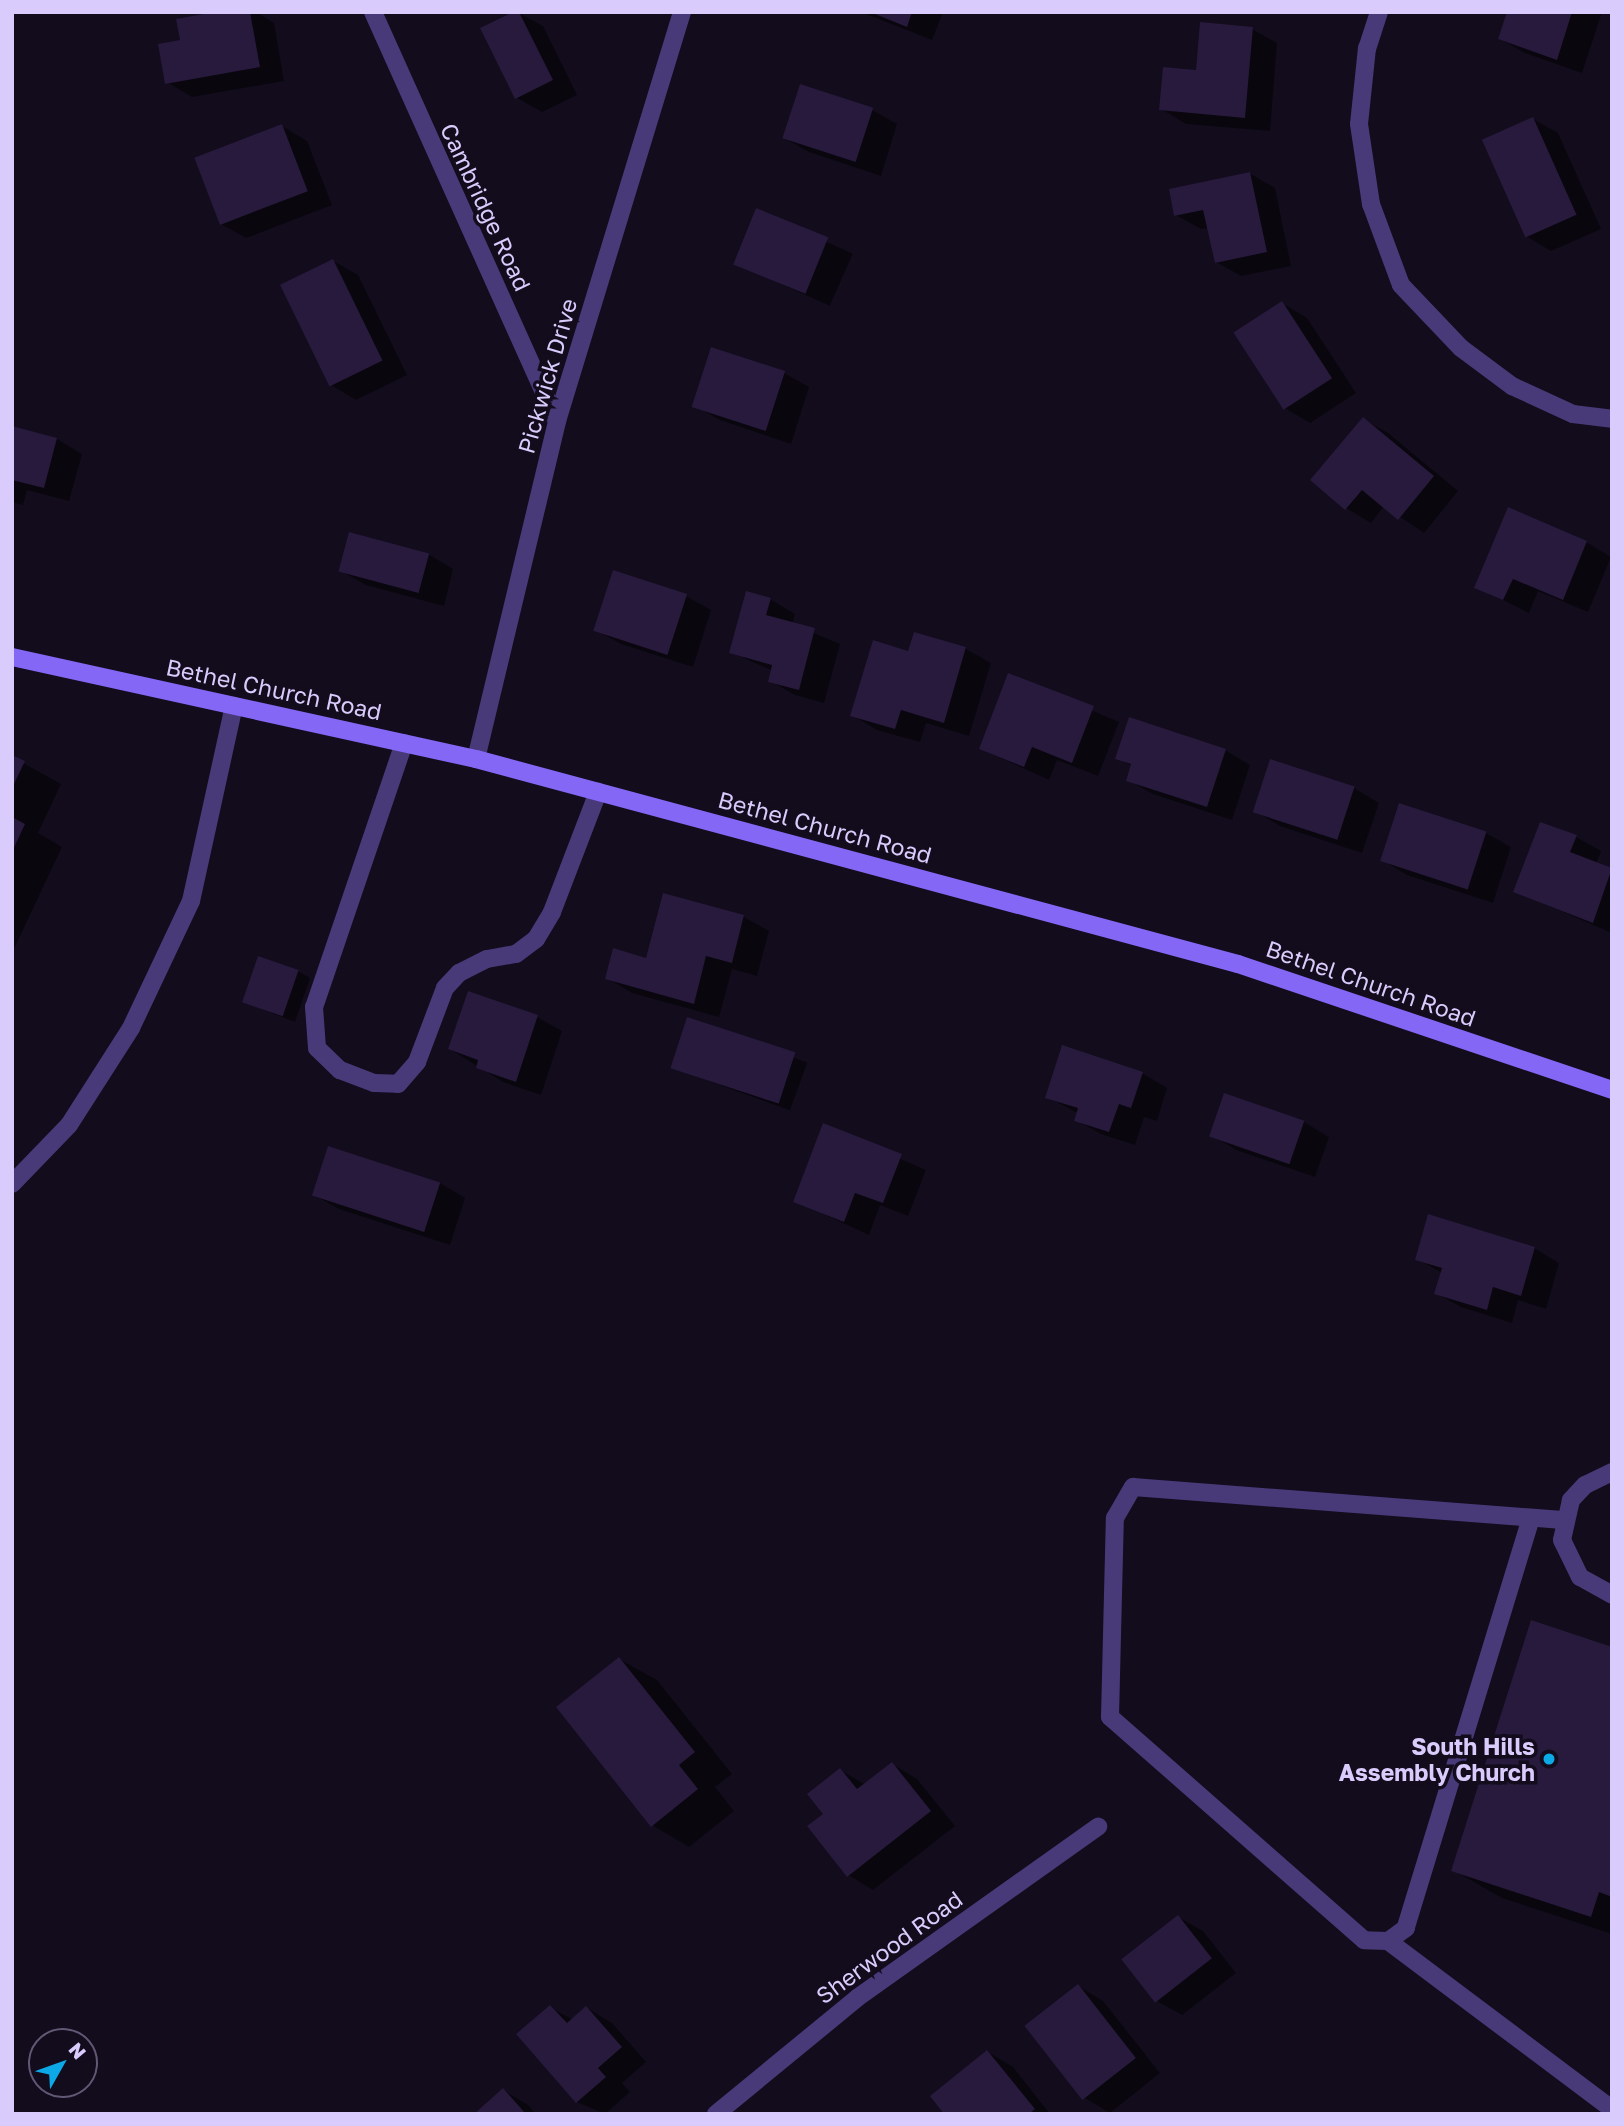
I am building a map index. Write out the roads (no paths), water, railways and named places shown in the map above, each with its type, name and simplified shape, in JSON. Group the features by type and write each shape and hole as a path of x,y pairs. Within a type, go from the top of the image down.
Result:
{"street":[{"name":"Cambridge Road","path":"373,12 557,421"},
{"name":"Pickwick Drive","path":"476,759 557,421 682,12"},
{"path":"1379,12 1367,48 1359,124 1371,204 1401,285 1461,348 1512,386 1573,414 1612,419"},
{"name":"Bethel Church Road","path":"12,657 476,759 1238,964 1612,1090"},
{"path":"12,1184 69,1125 131,1028 191,901 234,706"},
{"path":"404,743 313,1017 317,1048 340,1070 374,1083 398,1084 417,1062 445,988 460,973 487,959 516,954 536,939 552,912 598,792"},
{"path":"1612,1472 1585,1485 1563,1520 1568,1560 1580,1577 1612,1595"},
{"path":"1563,1520 1133,1487 1115,1518 1110,1717 1364,1940 1388,1941 1612,2109"},
{"path":"1388,1941 1406,1928 1531,1518"},
{"name":"Sherwood Road","path":"716,2114 857,1998 1098,1827"}],"place":[{"name":"South Hills Assembly Church","path":"1549,1759"}]}
